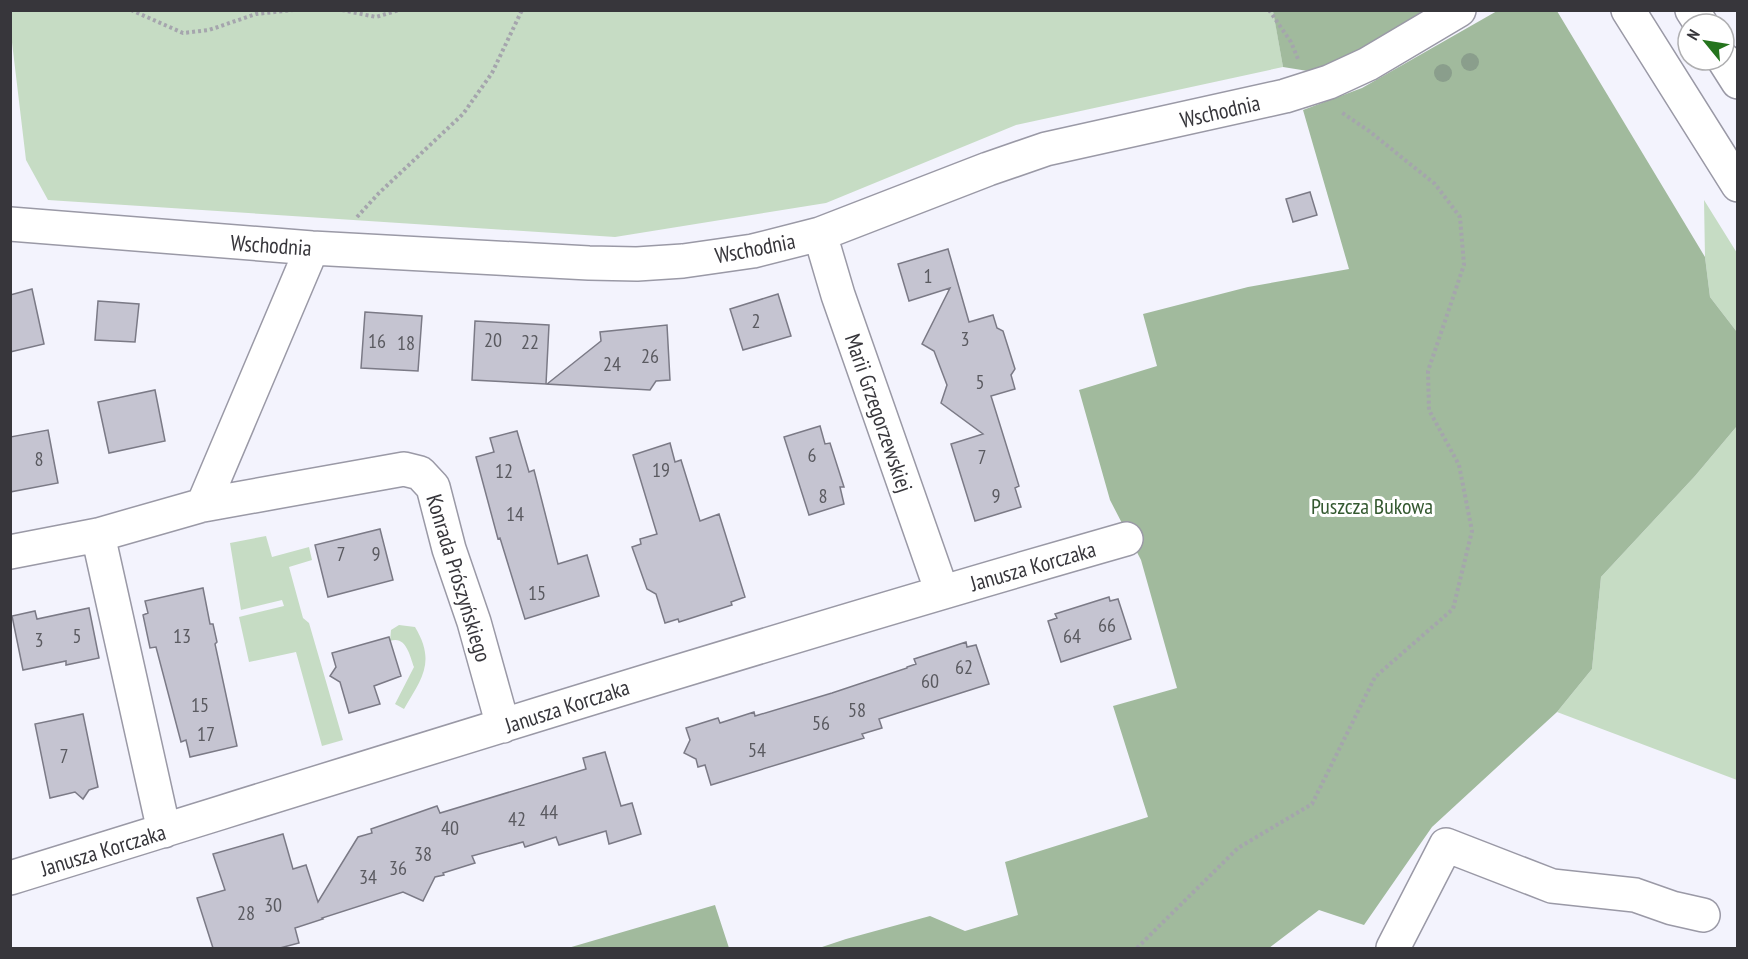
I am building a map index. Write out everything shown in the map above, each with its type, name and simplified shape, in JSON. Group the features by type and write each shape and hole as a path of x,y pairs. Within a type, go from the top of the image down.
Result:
{"main road":[{"name":"Wschodnia","path":"10,224 312,248 637,264 684,261 753,251 820,234 1046,149 1285,96 1329,82 1368,64 1459,10"},
{"path":"1628,10 1737,185"},
{"name":"Marii Grzegorzewskiej","path":"820,234 838,295 942,592"},
{"path":"203,505 312,248"},
{"name":"Konrada Prószyńskiego","path":"10,552 98,535 203,505 404,469 420,473 433,487 448,549 474,622 503,726"},
{"path":"98,535 164,831"},
{"name":"Janusza Korczaka","path":"10,878 655,678 1126,539"},
{"path":"1393,948 1446,845 1551,886 1635,895 1672,908 1703,915"}],"path":[{"path":"130,10 183,33 209,30 256,14 293,10"},
{"path":"342,10 376,17 399,10"},
{"path":"356,218 379,193 463,114 492,73 522,10"},
{"path":"1269,10 1291,42 1299,61"},
{"path":"1137,948 1238,848 1311,804 1375,677 1453,609 1473,531 1459,465 1429,410 1428,371 1464,266 1460,217 1435,184 1370,131 1332,106"}],"green space":[{"path":"1273,10 1283,67 1016,125 826,203 615,237 48,200 26,160 10,11"},
{"path":"1273,11 1433,11 1371,47 1314,72 1283,67"},
{"name":"Puszcza Bukowa","path":"1497,11 1557,11 1705,257 1710,297 1737,332 1737,426 1695,476 1601,577 1592,669 1557,712 1432,827 1364,925 1319,910 1269,948 819,948 930,916 965,931 1018,915 1005,862 1148,817 1113,706 1177,688 1141,560 1110,500 1079,390 1157,366 1143,314 1248,287 1349,269 1303,110 1362,88"},
{"path":"1704,200 1737,253 1737,332 1710,297 1705,257"},
{"path":"1737,426 1737,780 1557,712 1592,669 1601,577 1695,476"},
{"path":"266,536 272,557 309,547 312,560 289,567 303,618 309,623 343,740 322,746 296,652 249,662 239,617 284,606 282,600 241,610 230,543"},
{"path":"399,625 415,627 425,650 421,679 404,709 395,704 414,667 404,644 400,641 390,641 391,630"},
{"path":"715,905 729,948 568,948"}],"building":[{"path":"1310,192 1317,215 1293,222 1286,199"},
{"path":"948,249 969,322 993,315 997,328 1003,331 1015,369 1011,375 1015,389 991,396 1019,486 1015,488 1021,507 975,521 951,444 983,434 941,403 947,385 934,351 922,344 950,288 909,301 898,264"},
{"path":"32,289 44,344 10,352 10,295"},
{"path":"778,294 791,336 743,350 730,309"},
{"path":"98,301 139,304 135,342 95,340"},
{"path":"365,312 422,316 418,371 361,368"},
{"path":"475,321 549,325 546,384 472,380"},
{"path":"667,325 670,380 656,381 650,390 547,384 601,341 600,332"},
{"path":"155,390 165,441 109,453 98,402"},
{"path":"820,426 825,444 830,443 844,487 840,487 844,504 809,515 784,437"},
{"path":"48,430 58,483 10,492 10,437"},
{"path":"517,431 529,472 534,470 558,564 587,555 599,596 525,619 500,538 498,539 476,457 494,452 490,438"},
{"path":"670,443 675,462 681,460 700,521 719,514 745,597 731,602 732,605 679,622 678,619 665,623 656,594 647,589 632,547 641,544 640,539 657,534 633,455"},
{"path":"380,529 393,580 328,597 315,545"},
{"path":"203,588 210,624 213,624 217,642 215,644 237,746 190,757 186,740 181,742 156,647 150,648 143,615 148,613 145,601"},
{"path":"1109,597 1110,601 1118,599 1131,639 1061,662 1048,621 1057,618 1055,614"},
{"path":"89,608 99,658 66,665 66,661 23,670 12,616 35,611 37,619"},
{"path":"389,637 401,676 374,686 380,704 349,713 340,682 330,676 336,667 332,653"},
{"path":"966,642 967,647 976,645 989,684 879,719 882,728 862,734 864,738 711,785 705,765 698,767 696,759 684,753 690,740 686,728 718,718 720,723 754,712 755,716 832,693 907,668 916,664 914,659"},
{"path":"83,714 98,787 89,790 83,799 75,792 50,798 35,724"},
{"path":"605,752 621,806 632,803 641,834 609,844 606,831 559,845 556,837 525,847 523,842 472,856 475,863 435,877 423,901 403,892 322,918 295,928 299,943 280,948 213,948 197,898 225,890 213,854 283,834 293,869 306,865 318,902 358,837 372,833 371,829 437,806 440,813 586,769 583,758"}]}
